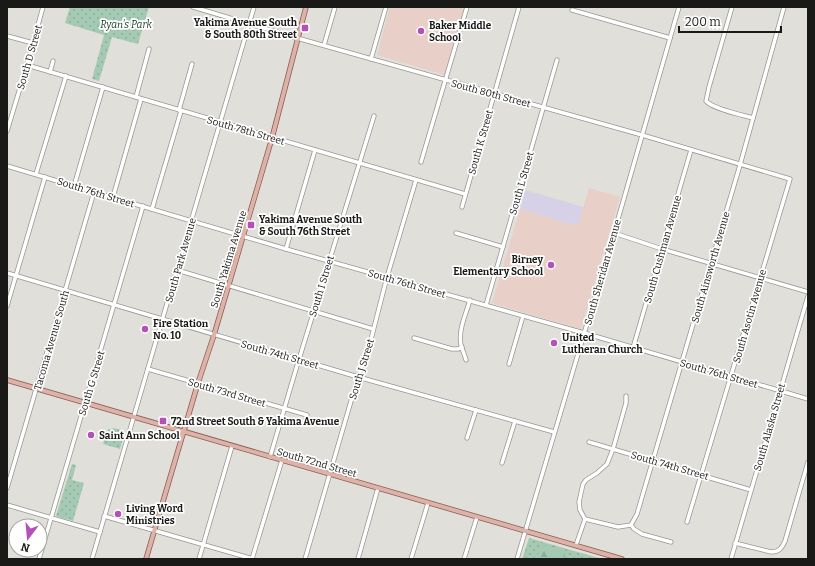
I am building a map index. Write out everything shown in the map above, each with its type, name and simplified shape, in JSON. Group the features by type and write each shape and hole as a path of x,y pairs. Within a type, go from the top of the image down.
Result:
{"main road":[{"name":"South Yakima Avenue","path":"146,559 272,138 306,7"},
{"name":"South 72nd Street","path":"7,380 622,559"}],"street":[{"name":"South D Street","path":"7,131 44,7"},
{"name":"South 80th Street","path":"194,7 297,38 642,135 790,179"},
{"name":"South Park Avenue","path":"92,559 254,7"},
{"path":"324,45 335,7"},
{"path":"371,59 386,7"},
{"path":"421,162 467,7"},
{"name":"South K Street","path":"462,207 520,7"},
{"name":"South Sheridan Avenue","path":"517,559 614,233 679,7"},
{"path":"732,7 709,86 706,102 716,107 753,118"},
{"name":"South Ainsworth Avenue","path":"631,525 637,514 682,362 740,165 784,7"},
{"path":"572,10 670,38"},
{"path":"7,36 33,43"},
{"path":"136,97 149,49"},
{"name":"South L Street","path":"486,305 557,60"},
{"path":"50,72 53,61"},
{"path":"152,209 192,64"},
{"name":"South 78th Street","path":"27,65 465,194"},
{"path":"36,174 66,76"},
{"path":"74,186 103,88"},
{"path":"113,197 142,99"},
{"name":"South I Street","path":"270,457 374,116"},
{"path":"286,249 316,150"},
{"name":"South Cushman Avenue","path":"633,348 691,150"},
{"name":"South 76th Street","path":"7,166 286,249 470,300 808,399"},
{"path":"7,306 45,177"},
{"name":"South Asotin Avenue","path":"687,522 790,179"},
{"name":"South J Street","path":"305,559 358,377 368,351 387,277 416,180"},
{"name":"Tacoma Avenue South","path":"7,488 94,192"},
{"name":"South G Street","path":"39,559 143,206"},
{"path":"456,233 503,247"},
{"path":"614,233 662,249 808,292"},
{"path":"177,270 373,329"},
{"name":"South 74th Street","path":"7,273 299,360 554,432"},
{"name":"South Alaska Street","path":"731,559 808,296"},
{"path":"466,360 462,347 461,332 470,300"},
{"path":"509,364 523,316"},
{"path":"414,338 452,349 462,347"},
{"name":"South 73rd Street","path":"148,369 307,415"},
{"path":"576,545 584,518 580,510 579,502 583,484 588,478 597,473 607,464 613,449 626,403 626,396"},
{"path":"467,438 476,410"},
{"path":"502,463 515,421"},
{"name":"South 74th Street","path":"589,442 751,490"},
{"path":"199,559 232,446"},
{"path":"104,516 252,559 282,460"},
{"path":"735,543 774,553 782,547 808,462"},
{"path":"358,559 378,488"},
{"path":"411,559 428,503"},
{"path":"7,505 100,532"},
{"path":"464,559 477,517"},
{"path":"584,518 618,527 631,525 642,534 671,542"}],"shaded area":[{"name":"Baker Middle School","path":"390,7 465,7 445,75 377,55"},
{"name":"Birney Elementary School","path":"589,188 620,197 581,329 492,303 520,209 578,226"},
{"path":"525,190 584,207 578,226 520,209"}],"green space":[{"name":"Ryan's Park","path":"70,7 149,7 138,44 112,37 99,81 92,79 104,35 65,23"},
{"path":"113,428 125,431 120,449 103,444 108,429 112,430"},
{"path":"72,464 76,465 72,480 84,483 73,521 56,516"},
{"path":"529,538 602,559 522,559"},
{"path":"550,545 563,549 565,552 564,559 535,559 543,546"}],"place":[{"name":"Yakima Avenue South & South 80th Street","path":"305,28"},
{"name":"Baker Middle School","path":"421,31"},
{"name":"Yakima Avenue South & South 76th Street","path":"251,225"},
{"name":"Birney Elementary School","path":"551,265"},
{"name":"Fire Station No. 10","path":"145,329"},
{"name":"United Lutheran Church","path":"554,343"},
{"name":"72nd Street South & Yakima Avenue","path":"163,421"},
{"name":"Saint Ann School","path":"91,435"},
{"name":"Living Word Ministries","path":"118,514"}]}
